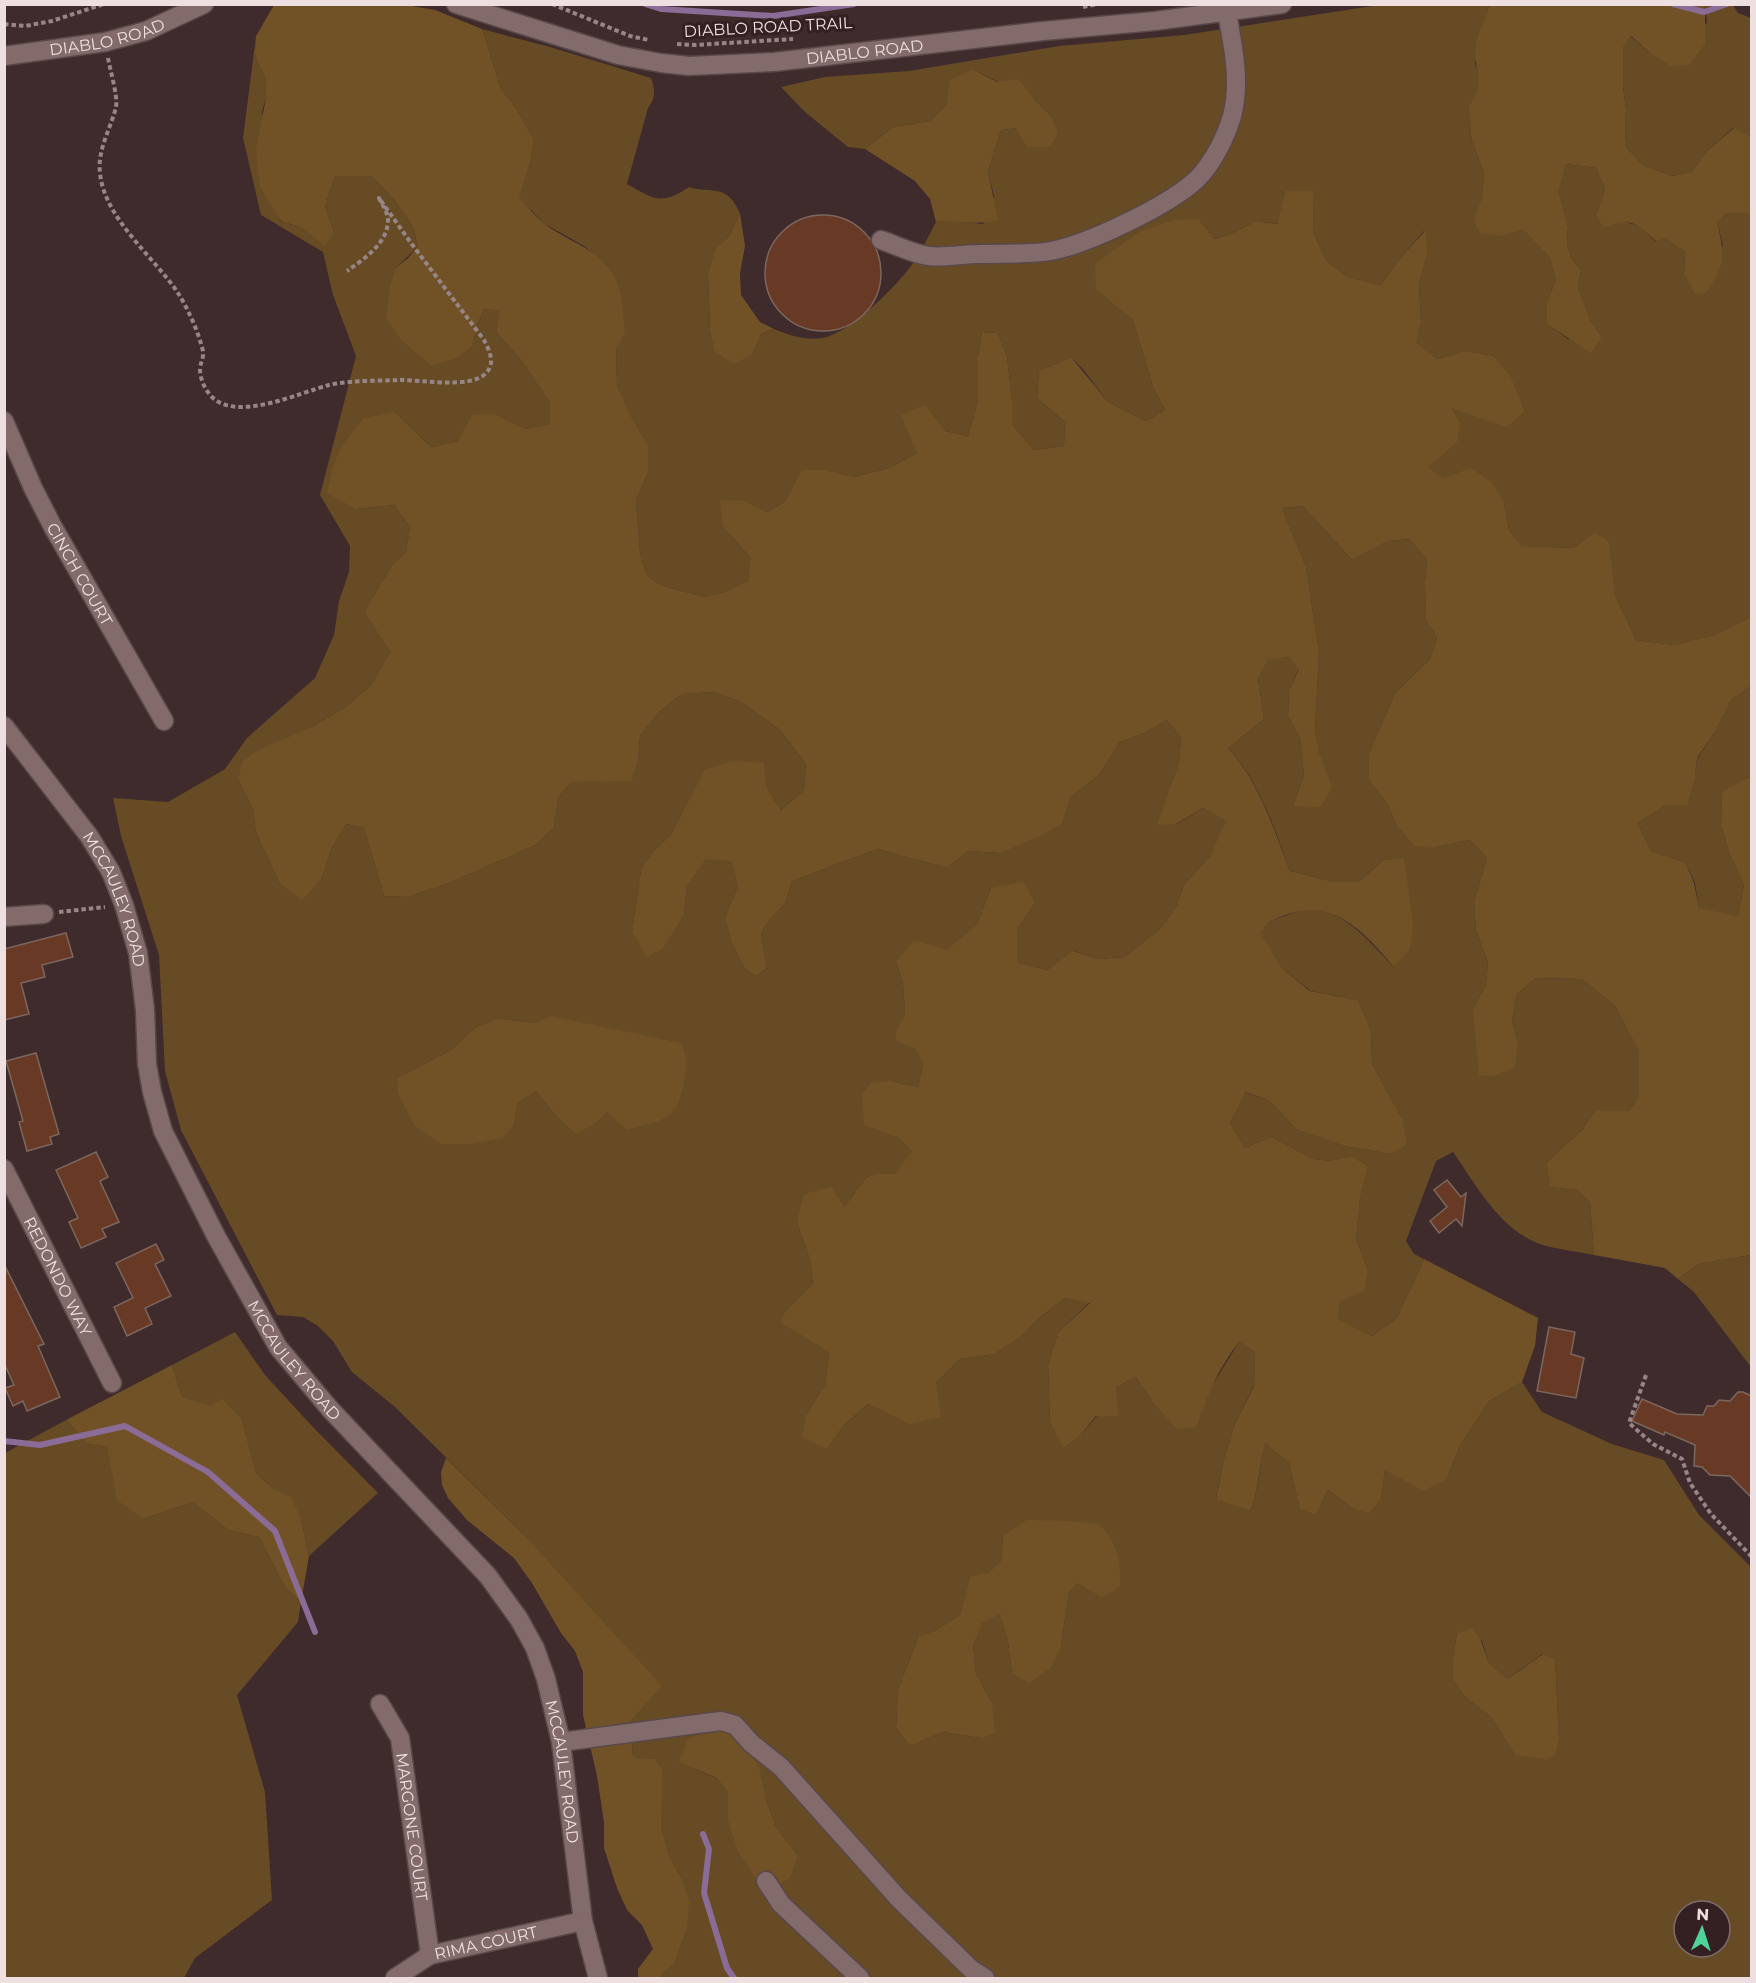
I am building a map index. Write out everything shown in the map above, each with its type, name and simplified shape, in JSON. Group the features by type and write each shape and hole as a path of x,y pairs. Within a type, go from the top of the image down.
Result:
{"street":[{"name":"DIABLO ROAD","path":"4,56 105,42 146,31 204,4"},
{"name":"DIABLO ROAD","path":"456,4 618,55 689,66 774,62 1227,13 1282,4"},
{"path":"881,240 929,256 1049,251 1075,245 1164,202 1197,178 1225,136 1232,116 1236,94 1235,57 1227,13"},
{"name":"CINCH COURT","path":"4,421 53,527 164,721"},
{"name":"MCCAULEY ROAD","path":"4,726 89,836 111,872 124,904 138,953 145,1010 147,1064 163,1131 247,1293 278,1347 330,1409 488,1576 519,1619 535,1648 546,1679 561,1742 583,1921 598,1978"},
{"path":"4,917 44,914"},
{"name":"REDONDO WAY","path":"4,1169 112,1383"},
{"name":"MARGONE COURT","path":"380,1704 400,1738 430,1955"},
{"path":"561,1742 721,1721 735,1725 751,1743 781,1767 899,1899 971,1970 985,1978"},
{"path":"766,1881 781,1904 860,1978"},
{"name":"RIMA COURT","path":"395,1978 430,1955 583,1921"}],"path":[{"path":"4,24 25,26 52,21 104,4"},
{"path":"552,4 630,36 654,41"},
{"path":"1076,8 1098,4"},
{"name":"DIABLO ROAD TRAIL","path":"675,44 696,45 800,39"},
{"path":"105,42 117,104 102,153 100,173 105,191 119,220 178,293 201,345 204,358 200,368 202,384 213,399 234,408 253,407 332,384 404,380 460,381 475,379 486,374 490,365 491,353 484,340 380,198 388,219 385,236 374,249 347,271"},
{"path":"69,911 109,906"},
{"path":"1646,1375 1629,1423 1653,1444 1682,1459 1690,1483 1711,1514 1752,1557"}],"shaded area":[{"path":"274,5 406,5 435,10 482,29 501,89 516,108 534,140 530,163 519,197 545,224 601,260 609,268 618,284 625,333 616,348 617,385 629,414 648,446 648,473 636,500 640,553 646,574 660,585 704,597 724,592 748,581 750,557 723,527 720,500 745,501 767,512 785,502 802,470 827,470 854,477 889,468 917,453 901,415 925,405 945,431 968,436 978,401 978,356 982,332 998,333 1007,356 1012,424 1034,450 1064,446 1065,422 1037,398 1039,371 1071,357 1108,402 1146,421 1165,410 1153,387 1133,320 1096,289 1095,264 1139,232 1174,220 1198,219 1214,239 1231,234 1256,221 1278,224 1285,191 1314,191 1313,232 1327,262 1348,277 1381,285 1401,257 1425,231 1428,251 1419,285 1421,322 1416,343 1437,359 1466,351 1494,356 1511,377 1525,411 1507,427 1451,408 1460,423 1457,442 1428,467 1443,478 1471,468 1491,482 1504,502 1509,530 1522,546 1573,548 1595,532 1609,542 1615,595 1636,640 1674,645 1714,635 1751,617 1751,686 1732,699 1715,732 1697,758 1695,777 1687,805 1666,805 1638,823 1651,851 1686,863 1694,883 1699,908 1738,916 1744,885 1730,855 1721,825 1722,792 1751,777 1751,1255 1698,1264 1678,1279 1665,1268 1594,1255 1590,1202 1577,1190 1550,1187 1546,1163 1583,1129 1595,1111 1629,1111 1639,1095 1639,1052 1616,1007 1582,979 1536,978 1517,994 1512,1021 1518,1043 1515,1067 1494,1076 1479,1075 1473,1009 1486,984 1488,962 1476,931 1474,902 1487,858 1470,840 1436,847 1414,846 1396,824 1388,805 1369,780 1369,753 1395,693 1430,659 1437,638 1426,620 1427,559 1410,539 1388,541 1352,560 1303,506 1282,508 1306,567 1319,652 1315,731 1320,755 1332,787 1321,807 1293,806 1304,775 1300,738 1288,717 1289,690 1299,669 1289,657 1268,660 1258,679 1264,719 1228,748 1257,791 1290,871 1334,882 1358,882 1384,860 1404,858 1413,924 1410,949 1394,967 1372,942 1347,921 1319,911 1303,911 1285,915 1271,921 1260,933 1283,969 1310,991 1358,1000 1371,1031 1372,1064 1402,1118 1407,1144 1391,1154 1344,1146 1297,1130 1268,1100 1245,1092 1230,1123 1245,1148 1271,1137 1314,1159 1329,1161 1352,1156 1368,1166 1360,1198 1356,1239 1368,1270 1364,1291 1340,1301 1338,1319 1372,1336 1397,1318 1424,1259 1538,1318 1535,1346 1522,1382 1489,1401 1459,1447 1447,1479 1423,1491 1385,1470 1381,1499 1369,1513 1354,1509 1328,1490 1316,1515 1300,1510 1289,1463 1265,1443 1256,1494 1250,1511 1216,1499 1224,1459 1235,1424 1254,1386 1255,1352 1239,1342 1214,1383 1197,1427 1177,1429 1153,1402 1136,1377 1116,1387 1118,1416 1096,1416 1081,1434 1063,1448 1050,1421 1048,1365 1058,1332 1090,1303 1065,1298 1039,1318 1022,1336 995,1354 960,1359 936,1383 941,1417 908,1424 868,1404 844,1425 827,1449 802,1437 806,1415 825,1385 829,1352 780,1322 787,1309 813,1283 810,1260 797,1222 804,1194 831,1187 844,1207 866,1178 874,1174 895,1174 912,1151 897,1137 864,1125 862,1094 871,1083 891,1081 918,1087 923,1064 915,1048 897,1042 895,1035 905,1013 903,983 896,961 914,941 947,950 977,924 991,888 1023,882 1035,903 1017,929 1017,962 1047,970 1073,951 1099,959 1125,957 1160,929 1175,909 1184,885 1210,856 1226,821 1203,808 1176,824 1157,825 1179,762 1181,738 1167,720 1144,733 1120,742 1099,775 1071,797 1062,824 1001,853 968,851 947,868 877,849 792,881 785,904 771,918 761,933 767,968 756,976 745,969 731,941 725,917 738,886 731,861 706,859 687,886 684,914 663,948 647,957 632,932 641,870 653,851 671,835 704,770 732,761 764,763 766,786 781,810 804,790 806,764 779,729 741,702 714,692 682,694 659,712 640,736 638,762 632,781 571,782 558,798 554,827 536,845 449,883 407,897 384,896 364,828 346,824 332,847 321,880 302,900 279,883 256,832 253,809 238,779 243,761 260,749 308,729 346,707 371,685 390,652 364,612 392,565 406,552 410,527 394,505 356,509 327,493 335,461 349,436 364,418 395,412 431,447 458,441 472,415 495,414 525,429 550,424 550,403 521,360 496,332 500,311 484,309 477,325 473,345 458,357 432,366 401,340 386,317 390,287 396,268 418,246 413,227 395,201 372,176 335,176 325,207 334,232 325,246 302,228 281,221 260,187 256,150 266,98 265,76 259,67 255,53 256,36"},
{"path":"1379,5 1489,5 1475,63 1480,80 1478,94 1468,107 1472,141 1484,173 1482,197 1475,220 1503,236 1523,228 1550,258 1556,280 1547,302 1548,324 1568,339 1602,338 1590,319 1578,287 1581,270 1571,258 1567,244 1568,227 1557,191 1566,164 1596,168 1605,189 1596,214 1640,226 1656,242 1665,238 1685,252 1684,273 1723,246 1717,222 1727,213 1751,214 1751,617 1714,635 1674,645 1636,640 1615,595 1608,542 1595,532 1573,548 1522,546 1509,530 1504,502 1443,478 1427,467 1450,407 1473,415 1525,411 1511,378 1494,356 1466,351 1437,359 1415,343 1421,322 1419,285 1428,251 1424,231 1381,285 1348,277 1327,262 1313,232 1314,191 1285,191 1279,224 1256,221 1231,234 1213,239 1198,220 1121,309 1133,320 1153,387 1165,410 1146,421 1108,402 1071,357 1039,371 1037,398 1065,422 1064,446 1034,450 1012,424 1007,356 998,333 982,332 978,356 978,401 968,436 945,431 917,453 889,468 854,477 827,470 803,470 785,502 767,512 745,501 723,527 750,557 748,581 724,592 704,597 660,585 646,574 640,553 636,500 648,473 617,385 616,348 621,303 615,279 606,264 584,246 545,224 518,197 530,163 534,140 516,108 501,89 482,29 651,78 654,97 648,108 627,184 651,197 671,197 689,187 724,193 733,201 740,213 730,235 715,249 708,272 710,331 714,351 752,354 761,334 774,329 798,337 817,339 834,334 860,318 906,272 936,222 983,224 994,196 988,171 1001,130 1016,128 1051,116 1035,100 972,69 951,80 946,105 930,121 893,127 865,149 848,147 805,112 781,87 825,77 909,71 1059,46 1184,35"},
{"path":"1489,5 1705,5 1705,44 1689,65 1671,66 1649,52 1631,36 1623,47 1627,148 1644,166 1672,176 1692,172 1708,150 1734,128 1751,137 1751,214 1727,213 1717,222 1722,259 1717,274 1706,293 1695,294 1684,273 1685,252 1665,238 1657,242 1633,223 1603,227 1596,214 1605,189 1596,168 1566,164 1558,191 1568,227 1567,244 1571,258 1581,270 1578,287 1590,319 1602,338 1591,353 1547,324 1547,302 1556,280 1550,258 1523,229 1503,236 1480,233 1474,220 1482,197 1484,173 1472,141 1468,107 1478,90 1476,45"},
{"path":"1705,5 1733,5 1738,13 1751,18 1751,137 1733,128 1708,150 1692,172 1672,176 1644,166 1627,148 1623,47 1630,36 1649,52 1707,23"},
{"path":"256,36 255,53 259,67 265,76 266,98 262,112 280,221 302,228 334,232 325,207 335,176 372,176 395,201 413,227 418,246 396,268 473,345 477,325 484,309 501,311 496,332 521,360 550,403 550,424 525,429 495,414 458,441 431,447 395,412 356,509 394,505 410,527 406,552 392,565 364,612 390,652 371,685 346,707 308,729 238,779 253,809 256,832 279,883 302,899 321,880 332,847 345,824 364,828 384,896 407,897 449,883 536,845 554,827 558,798 571,782 632,780 638,762 640,736 659,712 682,694 714,692 741,702 779,729 806,764 804,790 781,810 766,786 704,770 671,835 653,851 641,870 632,932 684,914 687,886 706,858 731,860 738,886 725,917 731,941 745,969 756,976 767,968 761,933 771,918 785,904 792,881 877,849 947,868 968,851 1001,853 1062,824 1071,797 1099,775 1120,742 1144,733 1167,720 1181,738 1179,762 1158,824 1177,824 1203,808 1227,821 1210,856 1184,885 1175,909 1160,929 1125,957 1099,959 1074,951 1047,970 1017,962 1017,929 1035,903 991,888 977,924 947,951 926,943 896,961 903,983 905,1013 895,1036 898,1042 915,1047 923,1064 918,1087 891,1081 897,1137 913,1151 895,1174 874,1174 866,1178 844,1207 797,1222 810,1260 813,1283 787,1309 829,1352 825,1385 806,1415 827,1449 844,1425 868,1404 908,1424 936,1383 960,1359 995,1354 1022,1336 1039,1318 1065,1298 1090,1302 1058,1332 1048,1365 1050,1421 1081,1434 1097,1416 1116,1387 1136,1377 1153,1402 1197,1427 1208,1392 1239,1342 1255,1352 1254,1385 1235,1424 1224,1459 1216,1498 1250,1511 1258,1486 1264,1442 1289,1463 1300,1510 1316,1515 1328,1490 1354,1509 1381,1499 1385,1470 1447,1479 1459,1447 1489,1401 1522,1382 1542,1412 1612,1444 1664,1460 1699,1515 1751,1567 1751,1978 661,1978 662,1974 674,1965 687,1929 681,1877 669,1855 661,1826 661,1798 654,1759 633,1757 630,1721 523,1534 395,1407 352,1372 333,1341 318,1326 303,1317 277,1315 181,1130 165,1071 159,955 121,836 113,798 168,802 225,769 247,738 315,678 334,635 339,601 349,572 350,546 320,495 356,356 333,295 323,252 261,215 243,138","holes":["550,1016 648,1124 626,1130 607,1111 599,1121 557,1117 536,1091 518,1103 514,1124 397,1078 451,1050 476,1027 498,1018 534,1023","1003,1536 1078,1583 1069,1593 1061,1645 1012,1673 1008,1642 1000,1613 983,1623 973,1645 976,1674 992,1703 981,1738 943,1732 910,1746 896,1728 898,1689 919,1636 936,1630 960,1615 970,1578 989,1572 1001,1561","1457,1633 1482,1641 1489,1663 1508,1679 1542,1654 1555,1659 1559,1740 1556,1754 1515,1755 1492,1718 1465,1697 1453,1680 1453,1658","718,1779 766,1800 777,1829 798,1855 728,1820 728,1794"]},
{"path":"972,69 997,82 1018,79 1051,116 1058,133 1050,147 1027,147 1016,128 1001,130 988,171 998,220 983,223 936,222 930,199 915,181 865,149 893,127 930,121 946,105 950,80"},
{"path":"740,213 745,246 740,273 741,295 760,322 774,329 761,334 752,354 734,364 714,351 710,331 708,272 715,249 730,235"},
{"path":"1303,506 1352,560 1388,541 1411,539 1427,559 1426,620 1437,638 1430,659 1395,693 1369,753 1369,780 1388,805 1396,824 1436,847 1470,840 1487,858 1474,902 1476,931 1488,962 1486,984 1473,1009 1518,1043 1512,1021 1517,994 1536,978 1582,979 1616,1007 1639,1052 1639,1095 1629,1111 1595,1111 1583,1129 1546,1163 1550,1187 1577,1190 1590,1202 1594,1255 1543,1245 1514,1230 1491,1206 1453,1152 1436,1161 1406,1241 1414,1254 1424,1259 1397,1318 1372,1336 1337,1319 1340,1301 1368,1270 1356,1239 1360,1197 1368,1166 1352,1156 1329,1161 1314,1159 1271,1137 1245,1148 1230,1123 1244,1092 1268,1100 1297,1130 1344,1146 1391,1154 1402,1118 1372,1064 1371,1031 1358,1000 1311,991 1283,969 1259,933 1269,922 1290,914 1306,910 1321,911 1335,915 1348,923 1394,967 1404,859 1384,860 1358,882 1334,882 1290,871 1272,822 1257,791 1239,761 1228,748 1264,719 1258,679 1268,659 1289,657 1299,668 1289,690 1288,717 1300,738 1304,775 1293,806 1320,755 1315,731 1319,652 1306,567 1282,508"},
{"path":"1751,686 1751,777 1722,793 1721,825 1730,855 1744,885 1738,916 1699,909 1695,883 1686,863 1651,851 1638,823 1666,805 1695,777 1697,759 1715,732 1732,699"},
{"path":"550,1016 681,1043 686,1059 685,1074 681,1097 675,1109 662,1119 626,1130 607,1112 599,1121 576,1134 557,1117 536,1091 518,1103 514,1124 503,1138 470,1144 441,1144 414,1125 398,1093 397,1078 451,1050 476,1027 498,1018 534,1023"},
{"path":"1751,1255 1751,1367 1694,1292 1678,1279 1698,1264"},
{"path":"235,1332 265,1375 378,1493 309,1556 301,1519 256,1473 242,1419 182,1397 172,1365"},
{"path":"172,1365 182,1397 211,1406 222,1399 242,1419 256,1473 275,1490 291,1497 301,1519 309,1556 301,1602 285,1587 259,1537 228,1530 193,1502 143,1519 117,1500 107,1447 88,1444 66,1420"},
{"path":"66,1420 88,1444 107,1447 143,1519 193,1502 228,1530 259,1537 285,1587 301,1602 298,1622 237,1695 265,1792 272,1900 195,1958 184,1978 5,1978 5,1453"},
{"path":"446,1458 523,1534 662,1686 630,1721 633,1757 654,1759 662,1769 661,1826 669,1855 681,1877 689,1902 687,1929 674,1965 662,1974 661,1978 638,1978 638,1969 653,1949 642,1925 627,1910 604,1848 604,1822 597,1776 583,1715 583,1672 575,1651 561,1633 532,1583 514,1558 467,1520 448,1498 442,1485 441,1472"},
{"path":"1027,1520 1099,1524 1117,1552 1120,1585 1114,1591 1101,1597 1078,1583 1069,1593 1061,1645 1051,1668 1029,1683 1012,1673 1008,1642 1000,1614 983,1623 973,1645 976,1674 992,1703 995,1733 981,1738 943,1732 910,1746 896,1728 898,1689 919,1636 936,1630 960,1615 970,1577 989,1572 1001,1561 1003,1536"},
{"path":"1472,1628 1481,1641 1489,1663 1508,1679 1543,1654 1555,1659 1559,1740 1556,1754 1547,1759 1515,1755 1492,1718 1465,1697 1453,1680 1453,1658 1457,1633"},
{"path":"712,1731 728,1731 745,1745 759,1767 766,1800 777,1829 798,1855 790,1878 774,1886 756,1879 738,1851 728,1820 728,1794 717,1778 679,1762 688,1739"}],"building":[{"path":"823,215 845,220 864,232 876,251 881,273 876,295 864,314 845,326 823,331 801,326 782,314 770,295 765,273 770,251 782,232 801,220"},
{"path":"66,933 73,957 42,965 45,977 21,983 29,1014 4,1020 4,949"},
{"path":"36,1053 59,1134 50,1137 52,1144 27,1151 19,1122 23,1121 6,1061"},
{"path":"96,1152 108,1177 100,1181 119,1222 102,1229 106,1237 81,1248 69,1222 78,1218 56,1170"},
{"path":"1447,1180 1461,1197 1466,1193 1462,1226 1456,1219 1439,1233 1430,1221 1447,1207 1434,1190"},
{"path":"156,1244 164,1260 155,1264 171,1296 145,1308 152,1324 127,1336 114,1307 133,1298 116,1263"},
{"path":"4,1264 44,1344 38,1346 60,1397 27,1411 23,1401 13,1406 5,1388 14,1385 4,1363"},
{"path":"1549,1327 1575,1332 1571,1354 1584,1358 1576,1398 1537,1391"},
{"path":"1738,1392 1752,1396 1752,1498 1730,1476 1710,1475 1702,1467 1694,1466 1695,1445 1632,1421 1642,1399 1677,1414 1703,1415 1707,1406 1714,1406 1719,1400 1730,1401"}],"waterway":[{"path":"645,4 661,9 773,16 854,4"},
{"path":"1673,4 1704,12 1727,4"},
{"path":"4,1441 40,1445 125,1426 208,1472 275,1531 315,1632"},
{"path":"703,1834 709,1849 704,1893 727,1968 734,1978"}]}
